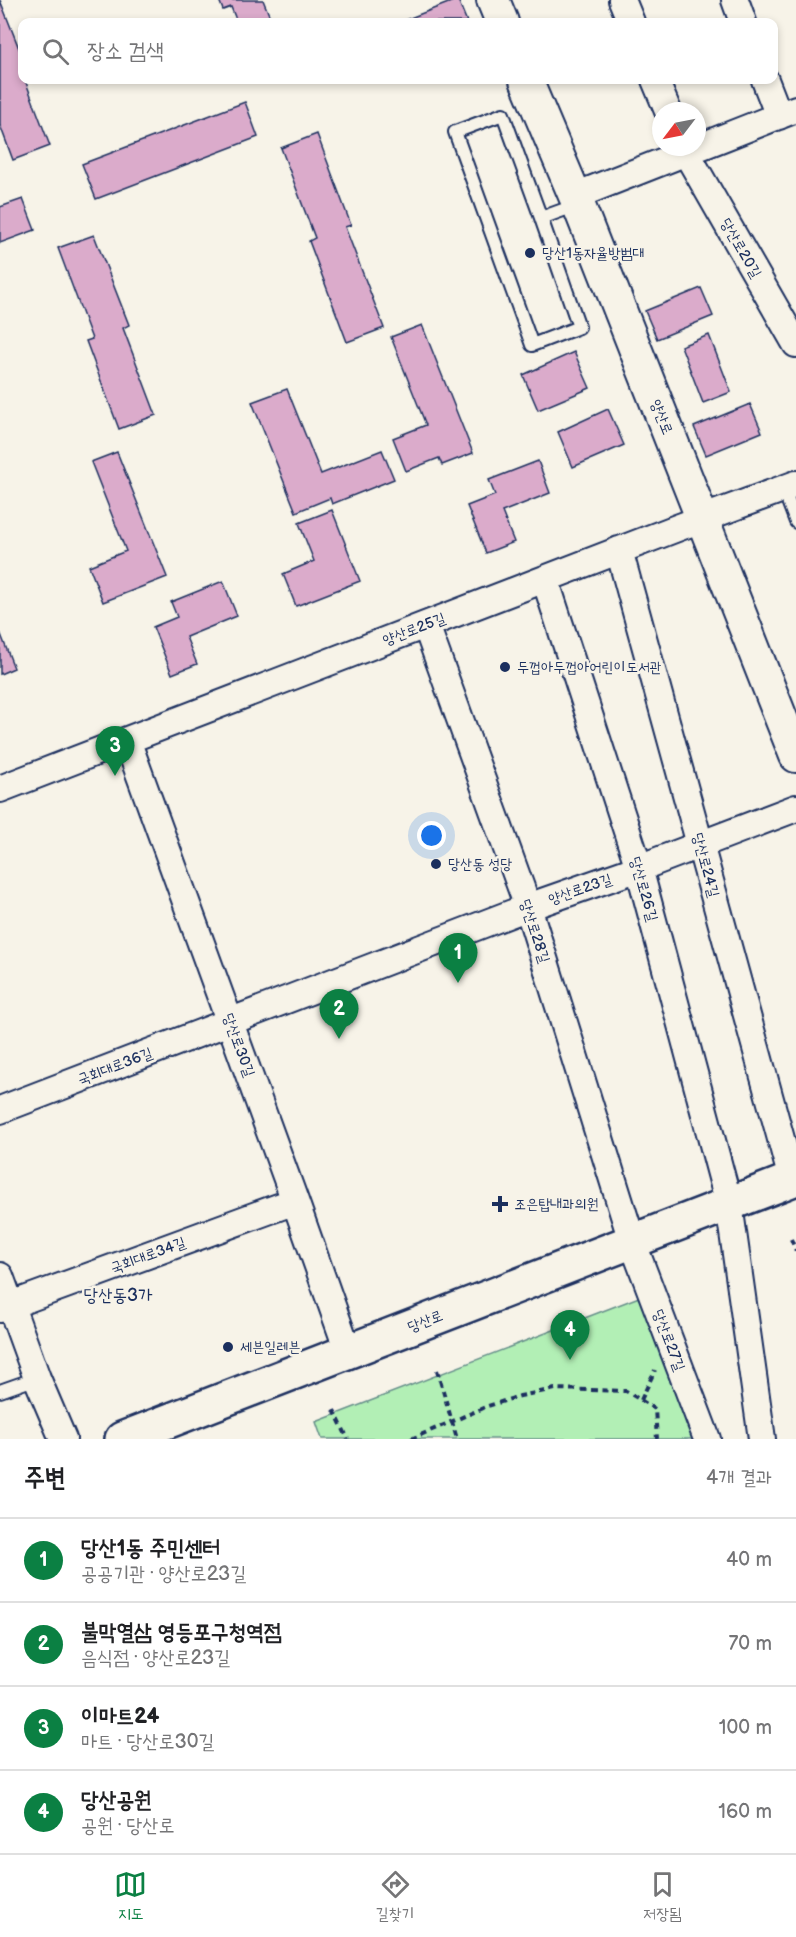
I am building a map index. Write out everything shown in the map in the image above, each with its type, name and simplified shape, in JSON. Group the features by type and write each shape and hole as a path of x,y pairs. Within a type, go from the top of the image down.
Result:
{"main road":[{"name":"당산로","path":"122,1439 794,1179"}],"street":[{"path":"493,0 500,18"},
{"path":"622,0 630,18"},
{"path":"735,0 742,18"},
{"name":"양산로","path":"528,84 796,756"},
{"path":"657,84 664,102"},
{"path":"706,142 787,112 768,84"},
{"path":"576,201 671,156"},
{"name":"당산로20길","path":"687,156 796,344"},
{"name":"양산로25길","path":"0,789 790,486"},
{"name":"당산로24길","path":"619,550 794,1179"},
{"name":"당산로26길","path":"545,579 639,868 729,1204"},
{"name":"당산로28길","path":"426,625 528,907 633,1241"},
{"name":"당산로30길","path":"127,740 348,1351"},
{"name":"양산로23길","path":"230,1022 528,907 639,868 796,808"},
{"name":"국회대로36길","path":"0,1110 230,1022"},
{"name":"국회대로34길","path":"5,1307 295,1201"},
{"path":"729,1204 762,1439"},
{"name":"당산로27길","path":"633,1241 707,1439"},
{"path":"0,1276 5,1307 63,1439"}],"lane":[{"path":"503,114 541,218 579,327 532,345 455,132 503,114"},
{"path":"541,218 576,201"},
{"path":"790,486 796,522"},
{"path":"0,1392 37,1378"}],"path":[{"path":"791,1239 796,1251"},
{"path":"437,1370 457,1439"},
{"path":"411,1439 488,1406 520,1396 555,1389 626,1391 655,1409 657,1439"},
{"path":"334,1410 348,1439"}],"green space":[{"path":"639,1297 694,1439 322,1439 316,1422"}],"building":[{"path":"0,0 18,46 18,84 27,84 50,146 13,160 0,125"},
{"path":"219,0 263,0 270,18 235,18 231,7 223,10"},
{"path":"456,0 465,18 410,18"},
{"path":"245,102 258,137 96,199 82,164"},
{"path":"317,134 351,225 345,227 384,328 347,342 309,241 315,238 281,148"},
{"path":"23,199 35,230 0,243 0,207"},
{"path":"94,235 129,325 123,328 156,415 119,429 86,341 92,339 58,248"},
{"path":"701,288 713,316 657,339 645,311"},
{"path":"422,325 473,453 442,465 439,458 406,471 393,438 426,425 391,337"},
{"path":"709,335 731,392 703,403 681,346"},
{"path":"574,352 590,388 538,410 523,375"},
{"path":"287,389 321,474 382,450 394,479 332,504 330,498 296,512 252,402"},
{"path":"750,404 762,432 706,455 694,427"},
{"path":"608,409 624,445 573,467 558,432"},
{"path":"117,452 167,577 103,602 89,566 126,551 91,462"},
{"path":"538,461 550,493 502,512 514,542 486,553 467,506 495,495 489,480"},
{"path":"332,510 360,581 296,606 283,574 314,561 299,523"},
{"path":"223,581 237,616 186,637 197,664 172,674 153,627 177,617 171,602"},
{"path":"0,632 14,668 0,674"}],"place":[{"name":"당산1동자율방범대","path":"530,253"},
{"name":"두껍아두껍아어린이도서관","path":"505,667"},
{"name":"이마트24","path":"115,776"},
{"name":"당산동 성당","path":"436,864"},
{"name":"당산1동 주민센터","path":"458,983"},
{"name":"불막열삼 영등포구청역점","path":"339,1039"},
{"name":"조은탑내과의원","path":"500,1204"},
{"name":"세븐일레븐","path":"228,1347"},
{"name":"당산공원","path":"570,1360"}],"district":[{"name":"당산동3가","path":"118,1295"}]}
